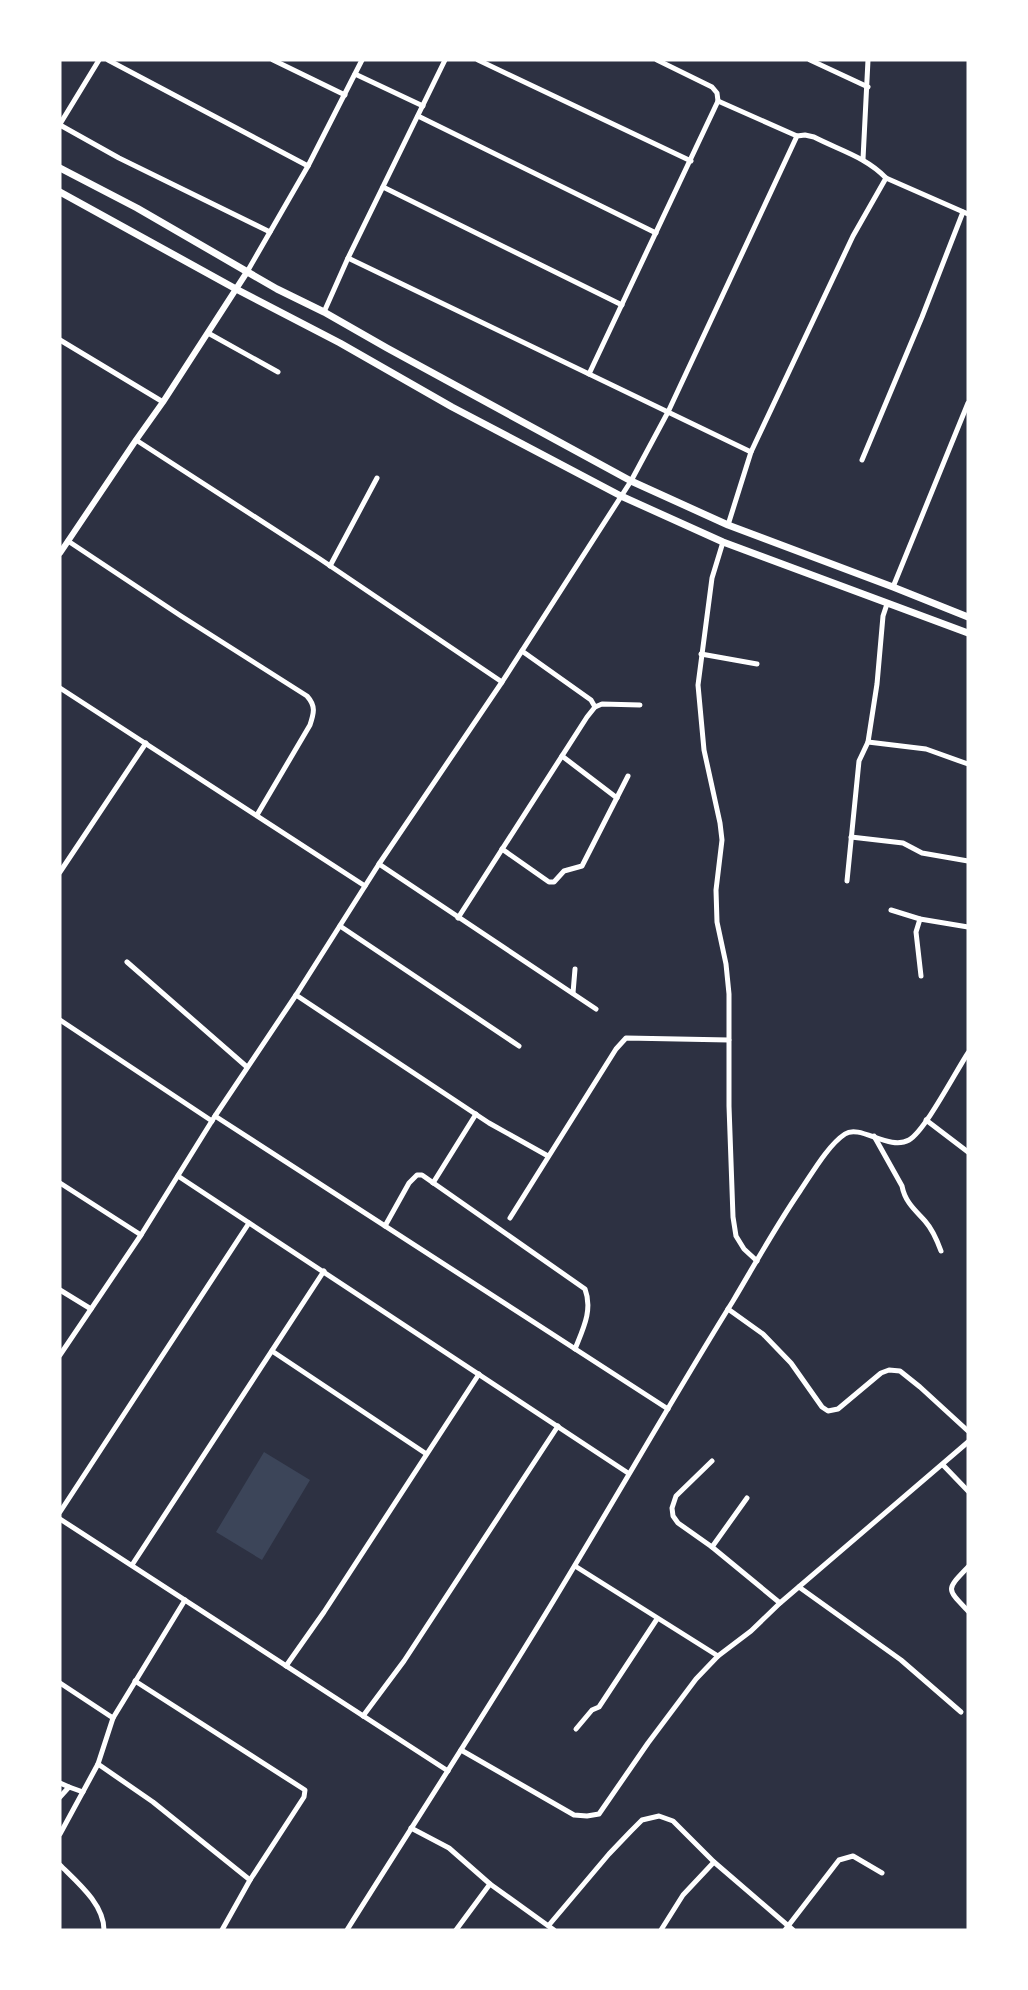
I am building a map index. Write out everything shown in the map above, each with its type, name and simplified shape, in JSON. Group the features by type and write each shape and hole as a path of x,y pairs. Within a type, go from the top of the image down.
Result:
{"main road":[{"path":"60,168 137,208 247,272 631,481 728,525 967,614"},
{"path":"60,192 236,289 340,343 452,407 621,496 723,542 968,633"}],"street":[{"path":"99,60 60,124 119,158 270,232"},
{"path":"108,60 308,166"},
{"path":"273,60 345,95"},
{"path":"60,553 163,402 247,272 308,166 362,60"},
{"path":"324,312 445,60"},
{"path":"478,60 691,160"},
{"path":"589,374 718,101 717,93 712,87 657,60"},
{"path":"810,60 867,87"},
{"path":"863,159 868,60"},
{"path":"355,74 423,106"},
{"path":"718,101 798,136 806,135 863,159 886,178 965,213 862,460"},
{"path":"418,117 656,233"},
{"path":"60,1355 141,1236 213,1118 296,995 379,864 502,682 631,481 668,412 798,136"},
{"path":"728,525 751,452 853,236 886,178"},
{"path":"383,187 622,305"},
{"path":"348,258 751,452"},
{"path":"208,333 278,372"},
{"path":"60,340 163,402"},
{"path":"893,587 968,403"},
{"path":"136,440 330,566 502,682"},
{"path":"330,566 377,478"},
{"path":"68,541 307,696 313,703 314,712 310,725 257,815"},
{"path":"723,542 712,578 698,685 704,750 722,840 716,890 717,922 726,964 729,994 733,1217 736,1236 744,1249 757,1261"},
{"path":"847,881 859,761 868,742 877,684 883,616 887,604"},
{"path":"522,651 591,700 595,707"},
{"path":"701,654 757,664"},
{"path":"60,688 365,886"},
{"path":"458,918 595,707 602,704 640,705"},
{"path":"868,742 926,749 968,764"},
{"path":"60,872 146,743"},
{"path":"562,756 617,798"},
{"path":"502,849 549,882 554,882 564,871 582,866 628,776"},
{"path":"850,837 903,843 922,853 968,861"},
{"path":"379,864 596,1009"},
{"path":"891,909 920,919 968,927"},
{"path":"920,919 916,932 921,976"},
{"path":"340,926 519,1046"},
{"path":"127,962 247,1067"},
{"path":"573,993 575,969"},
{"path":"296,995 476,1114 548,1156"},
{"path":"60,1020 385,1226 668,1410"},
{"path":"510,1218 616,1049 626,1038 729,1040"},
{"path":"347,1930 575,1566 628,1473 799,1193 833,1145 849,1132 874,1136 892,1143 901,1143 911,1139 926,1120 968,1053"},
{"path":"433,1183 476,1114"},
{"path":"926,1120 968,1152"},
{"path":"874,1136 902,1186 904,1195 913,1210 932,1230 941,1251"},
{"path":"385,1226 409,1183 417,1175 422,1175 585,1289 589,1300 587,1318 575,1349"},
{"path":"178,1176 628,1473"},
{"path":"60,1184 141,1236"},
{"path":"60,1512 249,1223"},
{"path":"132,1565 324,1271"},
{"path":"60,1290 91,1309"},
{"path":"728,1309 763,1334 784,1355 822,1407 828,1410 838,1409 881,1373 889,1370 900,1371 968,1431"},
{"path":"272,1352 425,1454"},
{"path":"286,1666 479,1374"},
{"path":"363,1716 404,1661 558,1426"},
{"path":"461,1750 574,1815 599,1814 696,1679 718,1656 751,1631 780,1603 968,1442"},
{"path":"712,1461 676,1496 672,1509 673,1516 678,1523 712,1547 780,1603"},
{"path":"943,1465 968,1491"},
{"path":"712,1547 747,1498"},
{"path":"60,1519 448,1771"},
{"path":"575,1566 718,1656"},
{"path":"968,1567 950,1588 951,1594 968,1611"},
{"path":"799,1587 901,1660 961,1712"},
{"path":"60,1834 98,1764 112,1718 185,1600"},
{"path":"576,1729 592,1710 599,1707 657,1618"},
{"path":"135,1681 305,1790 304,1797 250,1880 222,1930"},
{"path":"60,1683 112,1718"},
{"path":"98,1764 153,1802 250,1880"},
{"path":"60,1783 83,1792"},
{"path":"60,1797 69,1787"},
{"path":"411,1828 449,1848 490,1884 551,1928 609,1854 642,1820 659,1816 674,1821 714,1862 789,1929 839,1860 853,1856 882,1873"},
{"path":"661,1930 683,1895 714,1862"},
{"path":"60,1865 83,1888 95,1905 102,1917 104,1930"},
{"path":"456,1930 490,1884"}],"shaded area":[{"path":"264,1452 310,1480 262,1560 216,1532"}]}
